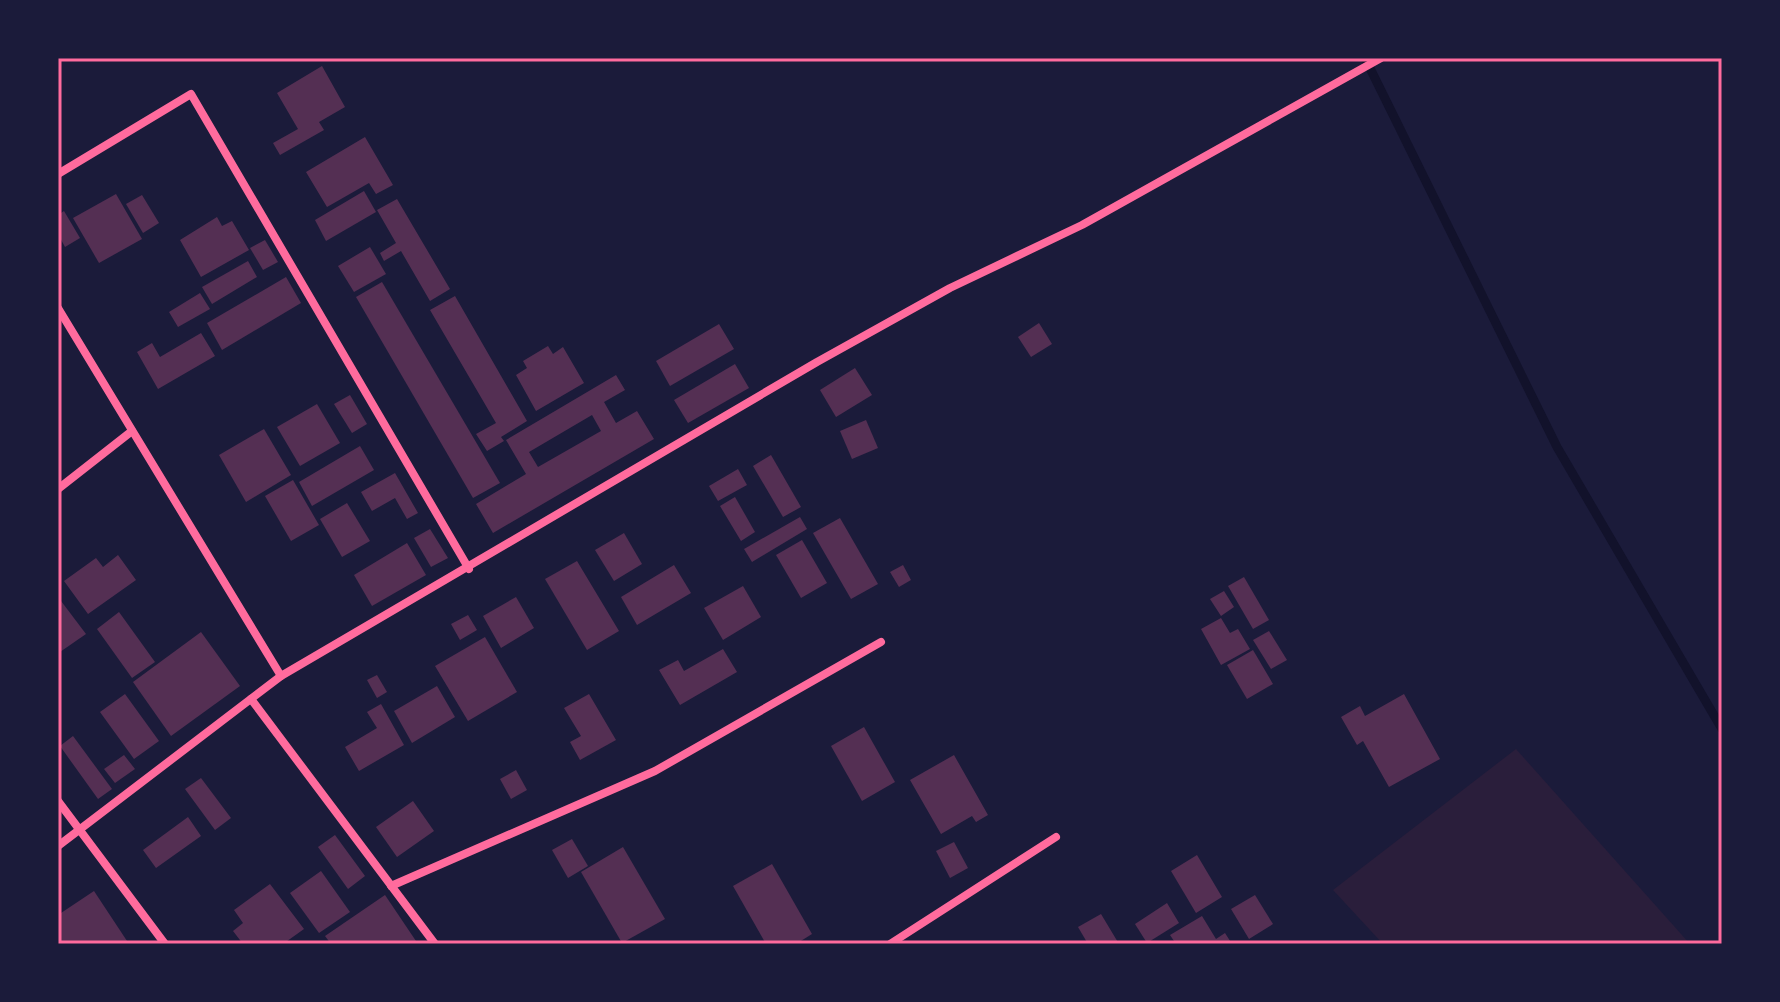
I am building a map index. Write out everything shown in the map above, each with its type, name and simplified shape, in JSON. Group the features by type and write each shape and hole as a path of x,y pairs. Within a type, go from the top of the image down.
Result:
{"street":[{"path":"58,846 281,676 469,569 830,354 950,288 1082,225 1377,60"},
{"path":"58,174 191,94 469,569"},
{"path":"58,308 281,676"},
{"path":"58,489 132,431"},
{"path":"391,886 655,771 881,642"},
{"path":"251,699 435,944"},
{"path":"58,801 165,944"},
{"path":"890,944 1056,837"}],"shaded area":[{"path":"1516,749 1690,944 1383,944 1333,890"}],"building":[{"path":"322,66 345,107 319,122 324,130 280,155 273,143 298,129 277,93"},
{"path":"365,137 393,185 376,194 369,183 327,207 306,172"},
{"path":"364,191 376,212 326,241 315,220"},
{"path":"116,194 142,239 99,263 73,218"},
{"path":"142,195 159,223 143,233 126,204"},
{"path":"397,199 450,289 430,301 401,251 384,261 380,253 396,243 377,210"},
{"path":"64,211 80,238 65,247 58,234 58,215"},
{"path":"217,217 222,226 232,221 249,250 201,277 180,240"},
{"path":"265,240 278,262 263,270 250,248"},
{"path":"370,247 386,274 354,292 338,266"},
{"path":"248,261 257,277 212,304 202,287"},
{"path":"286,277 301,303 222,350 207,323"},
{"path":"382,282 500,483 473,498 356,297"},
{"path":"200,293 210,309 178,327 169,312"},
{"path":"455,296 527,421 501,437 504,441 487,451 476,434 496,423 430,310"},
{"path":"1039,323 1052,344 1031,357 1018,337"},
{"path":"719,324 734,349 670,386 656,361"},
{"path":"201,333 215,356 158,389 137,352 152,343 160,357"},
{"path":"548,346 553,354 563,347 584,383 536,411 516,375 527,368 523,361"},
{"path":"735,364 749,388 688,423 674,400"},
{"path":"855,368 872,395 836,417 820,390"},
{"path":"616,375 625,390 604,402 616,423 637,411 654,439 493,533 476,504 526,474 506,440","holes":["592,415 601,431 538,467 529,452"]},
{"path":"350,395 367,424 352,433 334,404"},
{"path":"317,404 340,443 300,466 277,427"},
{"path":"866,420 878,448 852,459 840,431"},
{"path":"264,429 291,475 246,502 219,455"},
{"path":"360,446 374,470 312,506 299,482"},
{"path":"771,455 801,507 783,517 753,466"},
{"path":"738,469 747,485 718,501 709,486"},
{"path":"395,473 418,513 407,519 395,498 372,511 361,492"},
{"path":"293,480 319,525 291,541 265,496"},
{"path":"735,497 755,532 741,541 720,506"},
{"path":"347,503 370,541 342,557 320,519"},
{"path":"800,517 807,529 752,562 744,549"},
{"path":"840,518 878,584 851,599 813,533"},
{"path":"430,529 448,558 431,567 414,538"},
{"path":"624,533 642,564 614,581 595,550"},
{"path":"802,540 827,583 801,598 776,555"},
{"path":"407,543 426,575 372,606 354,575"},
{"path":"118,555 136,580 88,614 64,581 96,558 103,567"},
{"path":"577,561 619,631 587,650 545,579"},
{"path":"674,565 691,593 637,625 621,597"},
{"path":"903,565 911,580 899,587 890,572"},
{"path":"1244,577 1269,620 1253,629 1228,586"},
{"path":"743,586 761,617 723,640 704,608"},
{"path":"1224,591 1234,607 1221,616 1210,599"},
{"path":"58,597 86,634 60,652 58,649"},
{"path":"516,597 534,628 501,648 483,616"},
{"path":"119,612 155,662 132,678 97,629"},
{"path":"468,615 477,630 460,640 451,624"},
{"path":"1221,618 1230,633 1238,629 1250,649 1221,665 1201,629"},
{"path":"1269,631 1287,660 1271,669 1253,640"},
{"path":"201,632 240,686 171,736 133,682"},
{"path":"485,637 517,692 468,721 435,666"},
{"path":"723,649 737,672 680,705 659,670 678,660 684,671"},
{"path":"1253,650 1273,684 1247,699 1227,665"},
{"path":"377,675 387,692 377,698 367,680"},
{"path":"437,686 455,717 412,743 394,711"},
{"path":"125,694 159,741 134,759 100,712"},
{"path":"589,694 616,740 580,760 570,742 581,736 564,708"},
{"path":"1404,694 1440,759 1389,787 1363,741 1357,745 1341,717 1360,706 1365,716"},
{"path":"381,704 404,745 359,771 345,747 377,728 367,712"},
{"path":"864,727 895,782 862,801 831,746"},
{"path":"73,736 112,789 98,799 60,746"},
{"path":"124,755 135,769 115,783 104,769"},
{"path":"954,755 988,815 976,822 972,816 941,834 910,780"},
{"path":"516,770 527,790 511,799 500,779"},
{"path":"201,778 231,818 215,830 185,789"},
{"path":"413,801 434,831 397,857 376,827"},
{"path":"188,817 201,836 156,868 143,850"},
{"path":"335,835 365,876 348,889 318,847"},
{"path":"572,839 588,866 568,878 552,850"},
{"path":"954,842 968,868 950,878 936,851"},
{"path":"623,847 665,919 622,943 581,872"},
{"path":"1197,855 1222,897 1196,913 1171,871"},
{"path":"772,864 812,934 796,944 766,944 733,886"},
{"path":"321,871 350,912 319,933 290,893"},
{"path":"270,884 304,929 283,944 243,944 233,931 243,923 234,910"},
{"path":"94,891 129,944 58,944 58,915"},
{"path":"385,895 418,944 331,944 325,936"},
{"path":"1255,895 1273,924 1249,939 1231,909"},
{"path":"1167,903 1179,923 1147,943 1135,924"},
{"path":"1101,914 1119,944 1088,944 1078,927"},
{"path":"1202,916 1216,939 1225,933 1232,944 1176,944 1170,935"}],"waterway":[{"path":"1365,58 1557,447 1722,729"}]}
